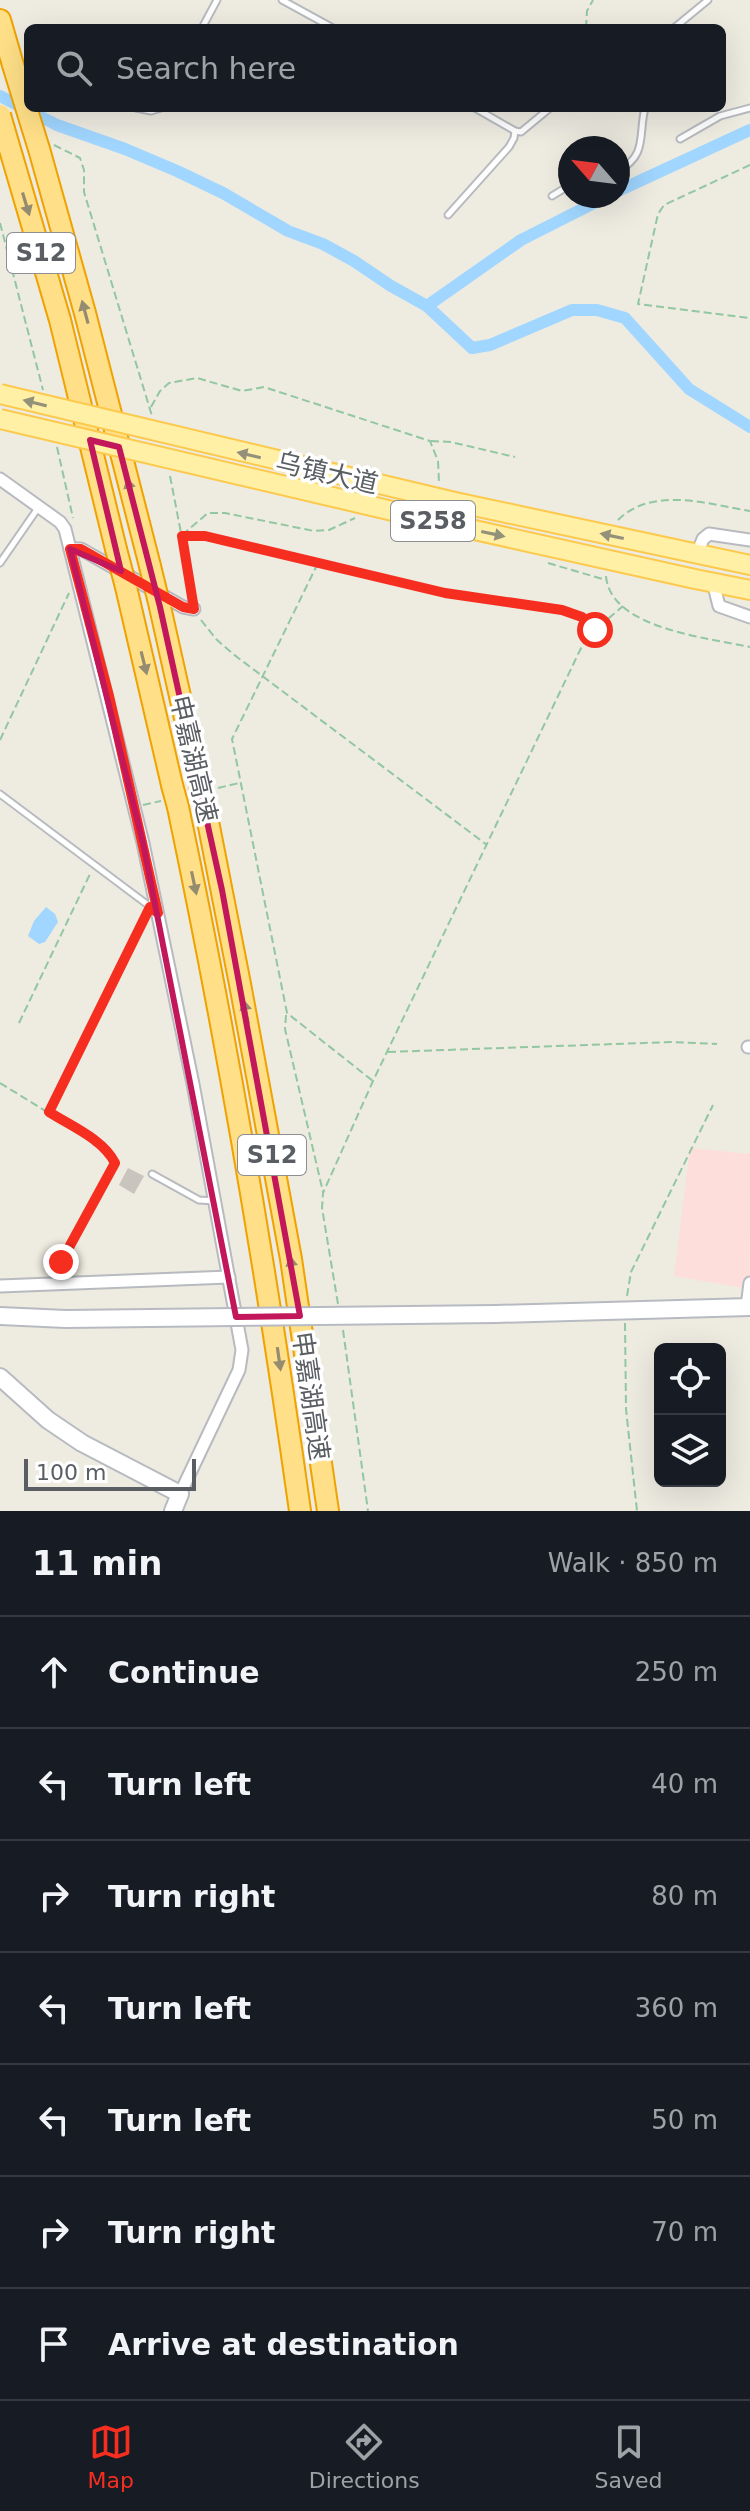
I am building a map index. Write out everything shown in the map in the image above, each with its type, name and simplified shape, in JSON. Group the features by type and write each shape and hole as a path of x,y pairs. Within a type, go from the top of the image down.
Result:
{"highway":[{"name":"申嘉湖高速","path":"0,20 24,95"},
{"name":"申嘉湖高速","path":"31,112 45,146 160,607 201,791 291,1259 328,1511"},
{"name":"申嘉湖高速","path":"2,122 60,320 178,807 220,1016 258,1231 300,1511"}],"main road":[{"name":"乌镇大道","path":"0,394 455,502 750,565"},
{"name":"乌镇大道","path":"0,419 461,527 750,590"}],"street":[{"path":"0,479 65,529 109,696 215,1201 242,1350 242,1361 173,1511"},
{"path":"693,553 709,534 750,540"},
{"path":"70,549 81,549 183,607 194,609"},
{"path":"704,580 719,606 750,617"},
{"path":"0,1286 229,1277"},
{"path":"0,1316 66,1319 496,1314 749,1307 750,1283"},
{"path":"0,1377 48,1420 82,1443 180,1494"}],"lane":[{"path":"204,24 217,0"},
{"path":"282,0 326,24"},
{"path":"679,24 708,0"},
{"path":"14,71 24,80"},
{"path":"680,139 720,116 750,108"},
{"path":"482,112 515,131 527,128 545,112"},
{"path":"630,162 639,150 644,112"},
{"path":"448,215 509,147 515,131"},
{"path":"552,196 558,192"},
{"path":"0,563 38,507"},
{"path":"0,794 154,910"},
{"path":"152,1174 199,1200 215,1201"}],"path":[{"path":"586,24 587,11 593,0"},
{"path":"45,146 80,158 84,170 84,192 154,422"},
{"path":"750,165 664,205 658,214 638,304 750,318"},
{"path":"0,223 24,306 45,397"},
{"path":"150,409 160,391 169,383 197,378 242,391 264,387 430,441 451,442 515,457"},
{"path":"430,441 438,461 438,489"},
{"path":"56,442 73,518 65,529"},
{"path":"170,475 194,609 216,639 487,845"},
{"path":"182,536 208,513 225,513 314,531 329,530 350,519 363,517"},
{"path":"182,536 205,536 445,593 562,610 582,617 595,630"},
{"path":"542,561 606,580"},
{"path":"318,563 232,739 287,1013 285,1029 323,1193"},
{"path":"0,740 71,589"},
{"path":"341,1315 322,1208 323,1193 373,1081 583,644 623,606"},
{"path":"19,1023 94,866"},
{"path":"49,1112 154,910"},
{"path":"287,1013 373,1081"},
{"path":"387,1052 672,1042 717,1044"},
{"path":"0,1083 96,1142 110,1153 115,1163 63,1254 62,1284"},
{"path":"343,1331 368,1511"}],"highlighted area":[{"path":"90,440 119,447 160,607 222,890 300,1316 236,1317 143,843 70,549 121,571"}],"shaded area":[{"path":"690,1148 750,1154 749,1289 674,1276"}],"water":[{"path":"46,907 55,914 58,922 45,942 39,944 28,936 34,921"}],"building":[{"path":"128,1168 144,1176 134,1194 119,1185"}],"waterway":[{"path":"0,96 24,108"},
{"path":"31,112 57,125 177,171 223,193 288,231 323,244 427,306 472,348 490,345 572,310 597,310 625,318 689,389 750,427"},
{"path":"630,185 750,130"},
{"path":"427,306 521,240 584,208"}],"route":[{"path":"61,1262 115,1163 110,1153 96,1142 49,1112 150,907 158,913 109,696 70,549 81,549 183,607 194,609 182,536 205,536 445,593 562,610 582,617 595,630"}]}
